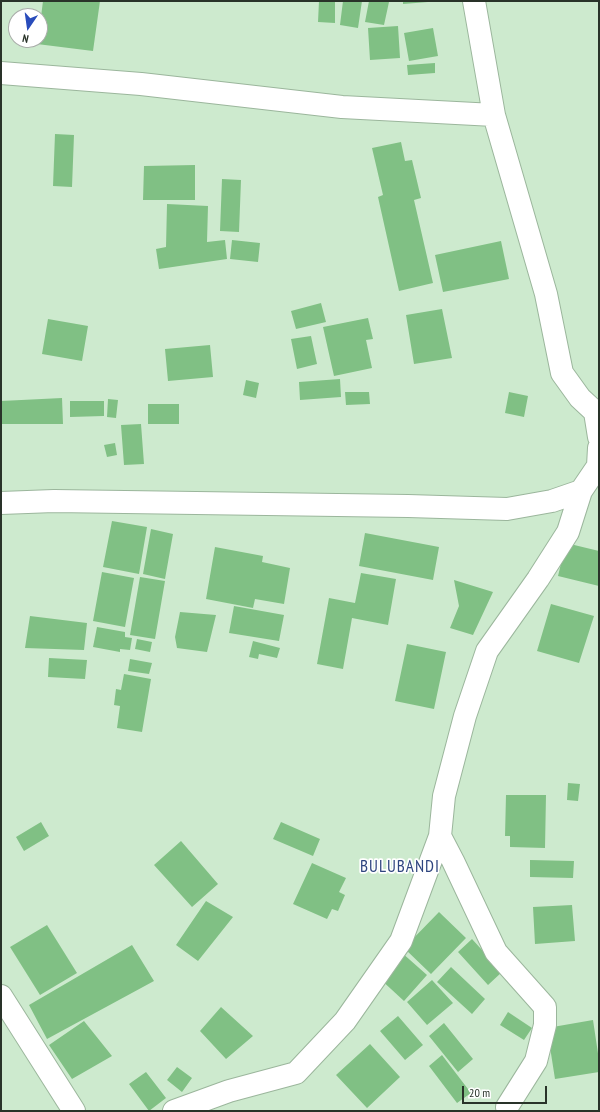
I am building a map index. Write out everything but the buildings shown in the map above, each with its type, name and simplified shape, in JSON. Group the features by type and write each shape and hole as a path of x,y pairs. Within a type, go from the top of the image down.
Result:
{"street":[{"path":"474,1 494,115 546,294 562,373 580,398 595,412 599,437"},
{"path":"1,73 141,84 342,107 494,115"},
{"path":"174,1111 229,1091 296,1073 345,1020 401,940 440,836 444,796 465,716 487,651 538,579 568,532 581,491 598,466 599,448"},
{"path":"1,503 54,501 408,506 507,509 552,501 581,491"},
{"path":"440,836 496,952 545,1007 545,1025 536,1061 508,1107"},
{"path":"1,996 74,1111"}],"district":[{"name":"BULUBANDI","path":"400,867"}]}
